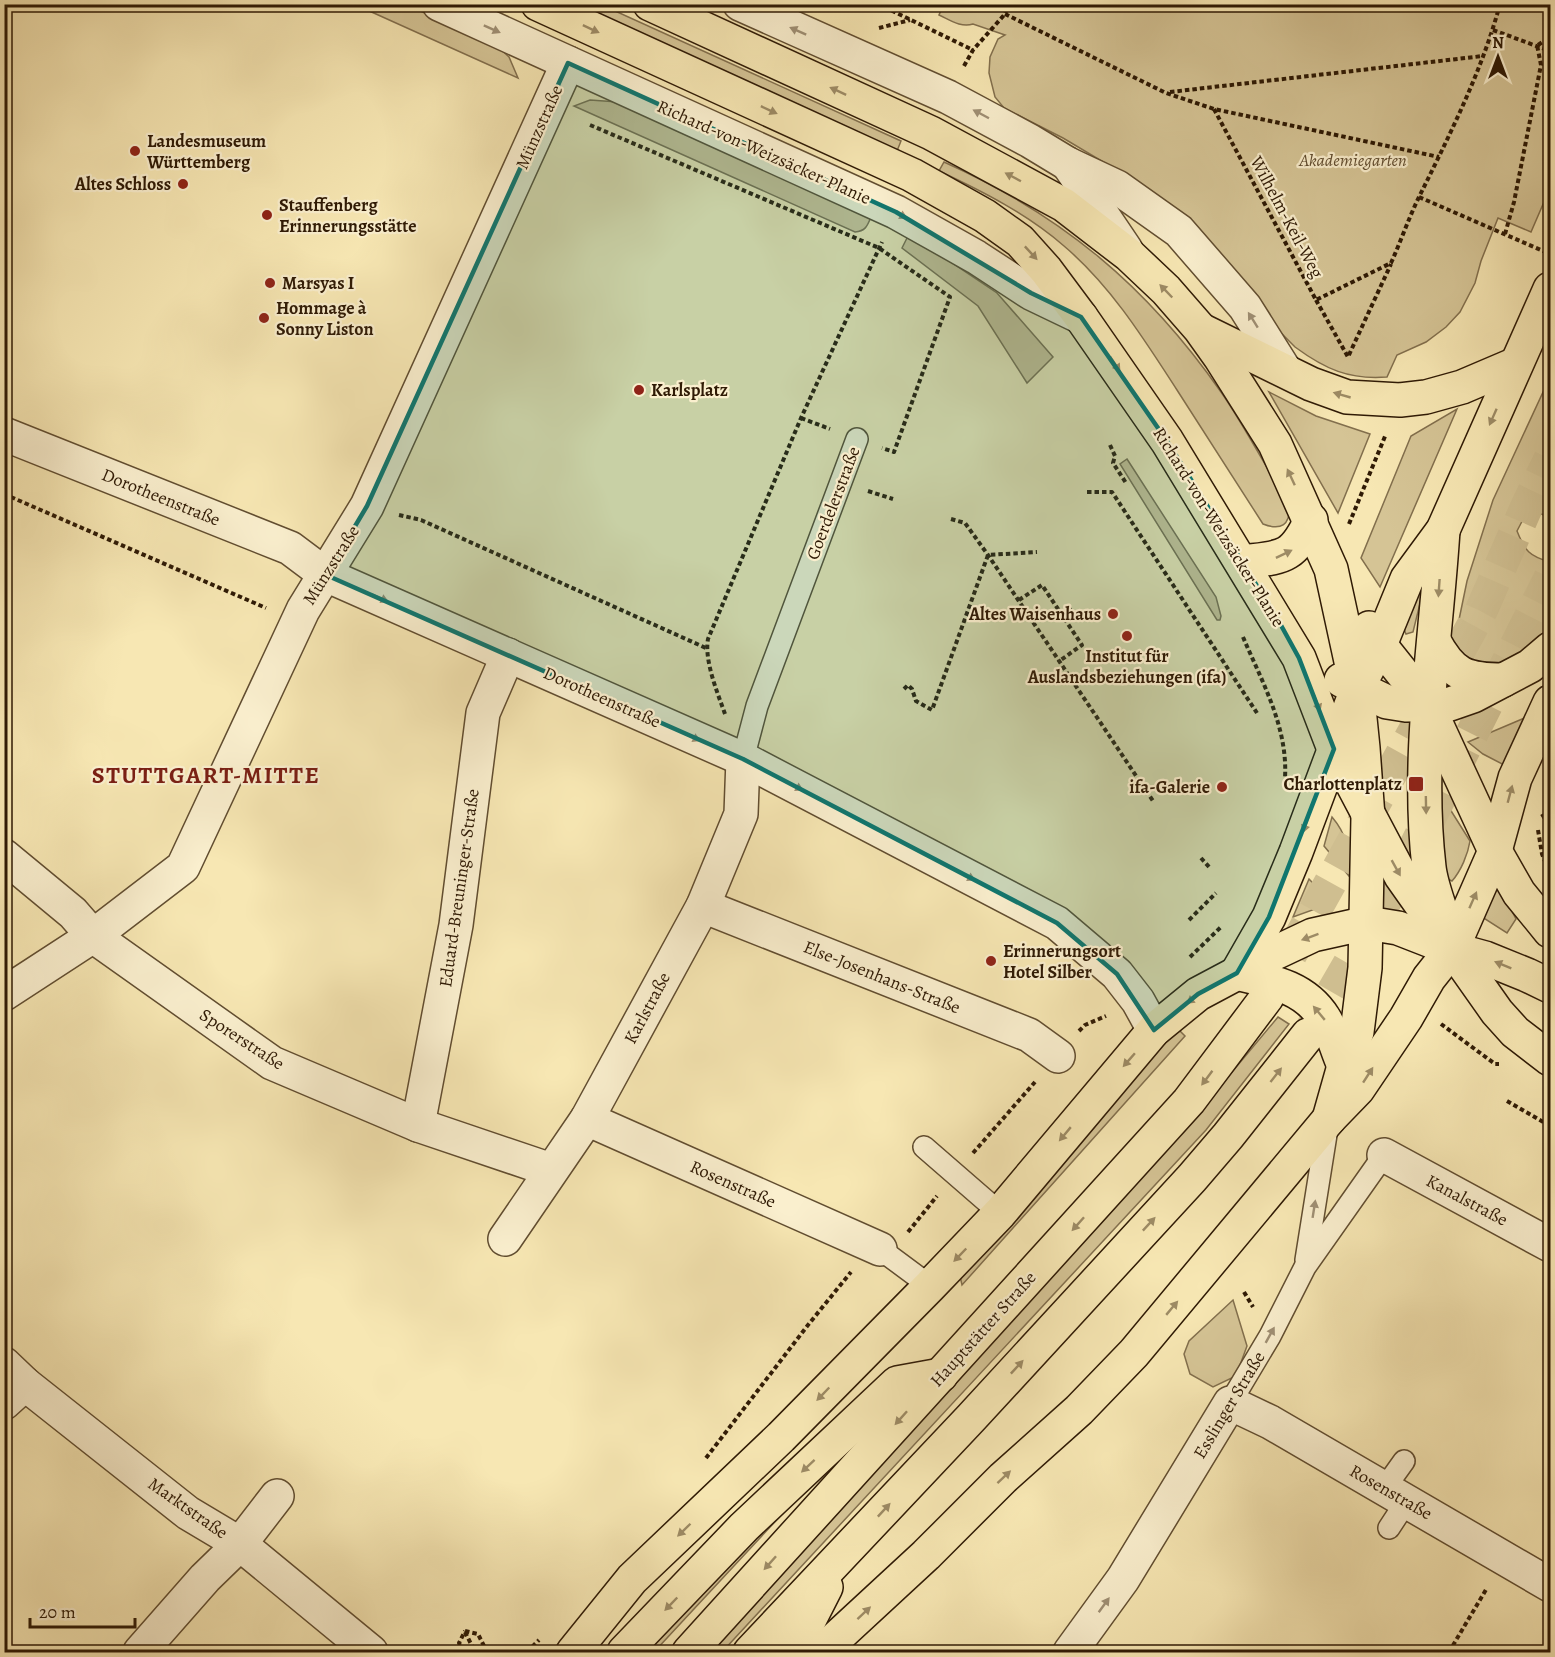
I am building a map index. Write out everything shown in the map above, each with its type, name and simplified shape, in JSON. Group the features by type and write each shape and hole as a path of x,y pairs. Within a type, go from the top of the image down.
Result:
{"main road":[{"name":"Richard-von-Weizsäcker-Planie","path":"538,4 912,175 985,216 1020,241 1046,270 1081,317 1167,441 1242,562 1299,658 1334,749"},
{"path":"650,4 931,133 1064,205 1129,255 1166,290 1200,329 1275,444 1331,569 1357,689 1368,817 1365,968 1356,1032 1329,1119"},
{"path":"1237,973 1269,917 1357,689 1380,645 1407,579 1443,530 1551,289"},
{"path":"1200,329 1311,384 1347,397 1400,400 1426,397 1462,387 1516,364"},
{"path":"1242,562 1277,558 1292,551 1311,520"},
{"path":"1443,530 1427,704 1426,808 1429,869 1452,949"},
{"path":"1331,569 1380,645 1427,704 1495,851 1519,893 1551,931"},
{"path":"1434,641 1442,656 1455,670 1475,680 1503,680"},
{"path":"1299,658 1387,702 1406,705 1450,704 1473,696 1530,666 1551,649"},
{"path":"821,1653 926,1555 1003,1478 1079,1410 1126,1361 1329,1119 1358,1089 1406,1018 1429,978 1452,949 1495,851 1515,778 1551,702"},
{"path":"1334,749 1401,876 1452,949 1497,1012 1515,1032 1551,1059"},
{"path":"573,1653 632,1579 781,1437 930,1286 1000,1213 1154,1030 1198,994 1313,935 1367,922 1398,928 1452,949 1485,958 1551,987"},
{"path":"1237,973 1279,983 1305,997 1324,1018 1344,1066"},
{"name":"Hauptstätter Straße","path":"689,1653 1190,1101 1267,997"},
{"path":"750,1653 1192,1178 1308,1035"},
{"path":"624,1653 744,1527 897,1383 941,1375"},
{"path":"793,1653 844,1552"}],"street":[{"name":"Richard-von-Weizsäcker-Planie","path":"439,4 896,212 976,256 1030,293 1081,317"},
{"path":"740,4 948,97 1068,164 1117,187 1179,231 1245,307 1284,369"},
{"name":"Münzstraße","path":"4,994 93,936 183,867 303,610 367,506 568,63"},
{"path":"1068,164 1129,255"},
{"name":"Dorotheenstraße","path":"4,434 290,548 326,575 743,759 1057,923 1117,974 1138,1001 1154,1030"},
{"name":"Eduard-Breuninger-Straße","path":"418,1125 456,926 483,713 508,655"},
{"name":"Karlstraße","path":"505,1239 587,1119 703,906 741,814 743,759"},
{"name":"Sporerstraße","path":"4,856 73,913 93,936 272,1063 418,1125 551,1170"},
{"name":"Else-Josenhans-Straße","path":"703,906 1029,1035 1058,1056"},
{"name":"Rosenstraße","path":"587,1119 880,1249"},
{"name":"Kanalstraße","path":"1384,1155 1551,1245"},
{"name":"Marktstraße","path":"11,1384 188,1513 240,1544 371,1653"},
{"name":"Rosenstraße","path":"1230,1403 1270,1422 1393,1506 1440,1521 1551,1585"},
{"name":"Esslinger Straße","path":"1070,1653 1123,1579 1230,1403"},
{"path":"140,1653 204,1578 240,1544 278,1496"}],"lane":[{"name":"Goerdelerstraße","path":"743,759 757,706 857,439"},
{"path":"1305,1267 1329,1119"},
{"path":"924,1147 1000,1213"},
{"name":"Esslinger Straße","path":"1230,1403 1270,1336 1305,1267 1384,1155"},
{"path":"880,1249 930,1286"},
{"path":"1393,1506 1404,1461"}],"path":[{"path":"878,4 973,51 1005,14 1009,4"},
{"path":"1316,300 1348,357 1483,56 1500,4"},
{"path":"1005,14 1166,93 1214,110 1439,157"},
{"path":"1493,30 1551,51"},
{"path":"1538,45 1551,37"},
{"path":"1505,234 1514,202 1541,65 1538,45"},
{"path":"1166,93 1483,56"},
{"name":"Wilhelm-Keil-Weg","path":"1214,110 1316,300 1391,263"},
{"path":"590,125 879,248 801,418 708,639 706,648 716,690 743,759"},
{"path":"1419,197 1551,254"},
{"name":"Goerdelerstraße","path":"857,439 894,452 950,297 879,248"},
{"path":"1110,445 1115,456 1113,463 1126,483"},
{"path":"1087,492 1112,492 1257,713"},
{"path":"4,494 267,608"},
{"path":"392,513 421,520 706,648"},
{"path":"951,519 965,523 988,555 1153,801"},
{"path":"988,555 1037,552"},
{"path":"904,689 908,685 916,701 932,710 988,555"},
{"path":"1018,600 1042,585 1082,645 1058,662"},
{"path":"1061,614 1072,606"},
{"path":"1276,714 1284,745 1286,768"},
{"path":"1538,818 1540,810 1551,827"},
{"path":"1537,825 1542,854 1551,875"},
{"path":"1201,858 1210,868"},
{"path":"1190,920 1216,893"},
{"path":"1188,958 1227,921"},
{"path":"880,1249 904,1236 1084,1025 1138,1001"},
{"path":"1438,1021 1495,1064"},
{"path":"1507,1101 1551,1126"},
{"path":"699,1467 852,1271"},
{"path":"1449,1653 1504,1558"},
{"path":"463,1653 459,1643 465,1631"},
{"path":"465,1631 475,1653"},
{"path":"465,1631 478,1634 487,1653"},
{"path":"527,1653 543,1636"}],"highlighted area":[{"path":"568,63 896,212 1031,293 1081,317 1167,441 1277,618 1299,658 1334,749 1269,917 1237,973 1198,994 1154,1030 1117,974 1057,923 743,759 326,575 367,506"}],"green space":[{"name":"Akademiegarten","path":"944,4 1550,5 1550,188 1531,232 1498,218 1475,283 1460,312 1446,327 1426,342 1397,355 1387,377 1349,375 1327,367 1295,347 1122,173 1063,138 1004,108 995,97 989,73 990,57 998,39 1005,35 973,24 960,24 939,15"},
{"path":"356,5 407,5 495,44 509,57 518,78"},
{"path":"575,5 602,5 901,141 897,151"},
{"path":"590,100 618,102 871,217 870,220 867,226 855,232 574,106"},
{"path":"944,162 1027,205 1064,230 1099,257 1163,319 1221,392 1289,505 1288,517 1284,525 1275,527 1263,524 1152,352 1126,314 1097,278 1050,234 989,196 939,171"},
{"path":"909,234 997,293 1053,357 1027,383 978,306 902,248"},
{"path":"1550,377 1550,518 1529,508 1517,531 1529,552 1550,562 1550,633 1512,661 1493,665 1481,664 1466,659 1455,639 1467,581 1493,500"},
{"path":"1269,392 1316,416 1370,434 1338,513"},
{"path":"1457,409 1380,587 1361,558 1411,436"},
{"path":"1127,459 1216,597 1220,620 1217,620 1120,464"},
{"path":"1426,579 1413,632 1406,634 1401,622"},
{"path":"1527,717 1508,767 1483,754 1468,742"},
{"path":"1443,798 1470,841 1464,862 1452,881 1446,878 1438,803"},
{"path":"1332,817 1345,838 1349,876 1324,846"},
{"path":"1309,879 1332,903 1293,917"},
{"path":"1499,887 1516,919 1507,933 1482,917 1494,892"},
{"path":"1278,1017 1289,1024 1206,1130 722,1652 703,1652 1192,1120"},
{"path":"1178,1029 1185,1036 962,1285 960,1276 1051,1167"},
{"path":"1233,1300 1247,1346 1236,1376 1213,1387 1190,1374 1184,1354 1189,1341"},
{"path":"798,1497 654,1652 638,1652"}],"tunnel":[{"path":"1267,997 1481,611 1550,459"},
{"path":"1308,1035 1405,867 1550,578"}],"place":[{"name":"Landesmuseum Württemberg","path":"135,151"},
{"name":"Altes Schloss","path":"183,184"},
{"name":"Stauffenberg Erinnerungsstätte","path":"267,215"},
{"name":"Marsyas I","path":"270,283"},
{"name":"Hommage à Sonny Liston","path":"264,318"},
{"name":"Karlsplatz","path":"639,390"},
{"name":"Altes Waisenhaus","path":"1113,614"},
{"name":"Institut für Auslandsbeziehungen (ifa)","path":"1127,636"},
{"name":"Charlottenplatz","path":"1416,784"},
{"name":"ifa-Galerie","path":"1222,787"},
{"name":"Erinnerungsort Hotel Silber","path":"991,961"}],"district":[{"name":"STUTTGART-MITTE","path":"206,775"}]}
